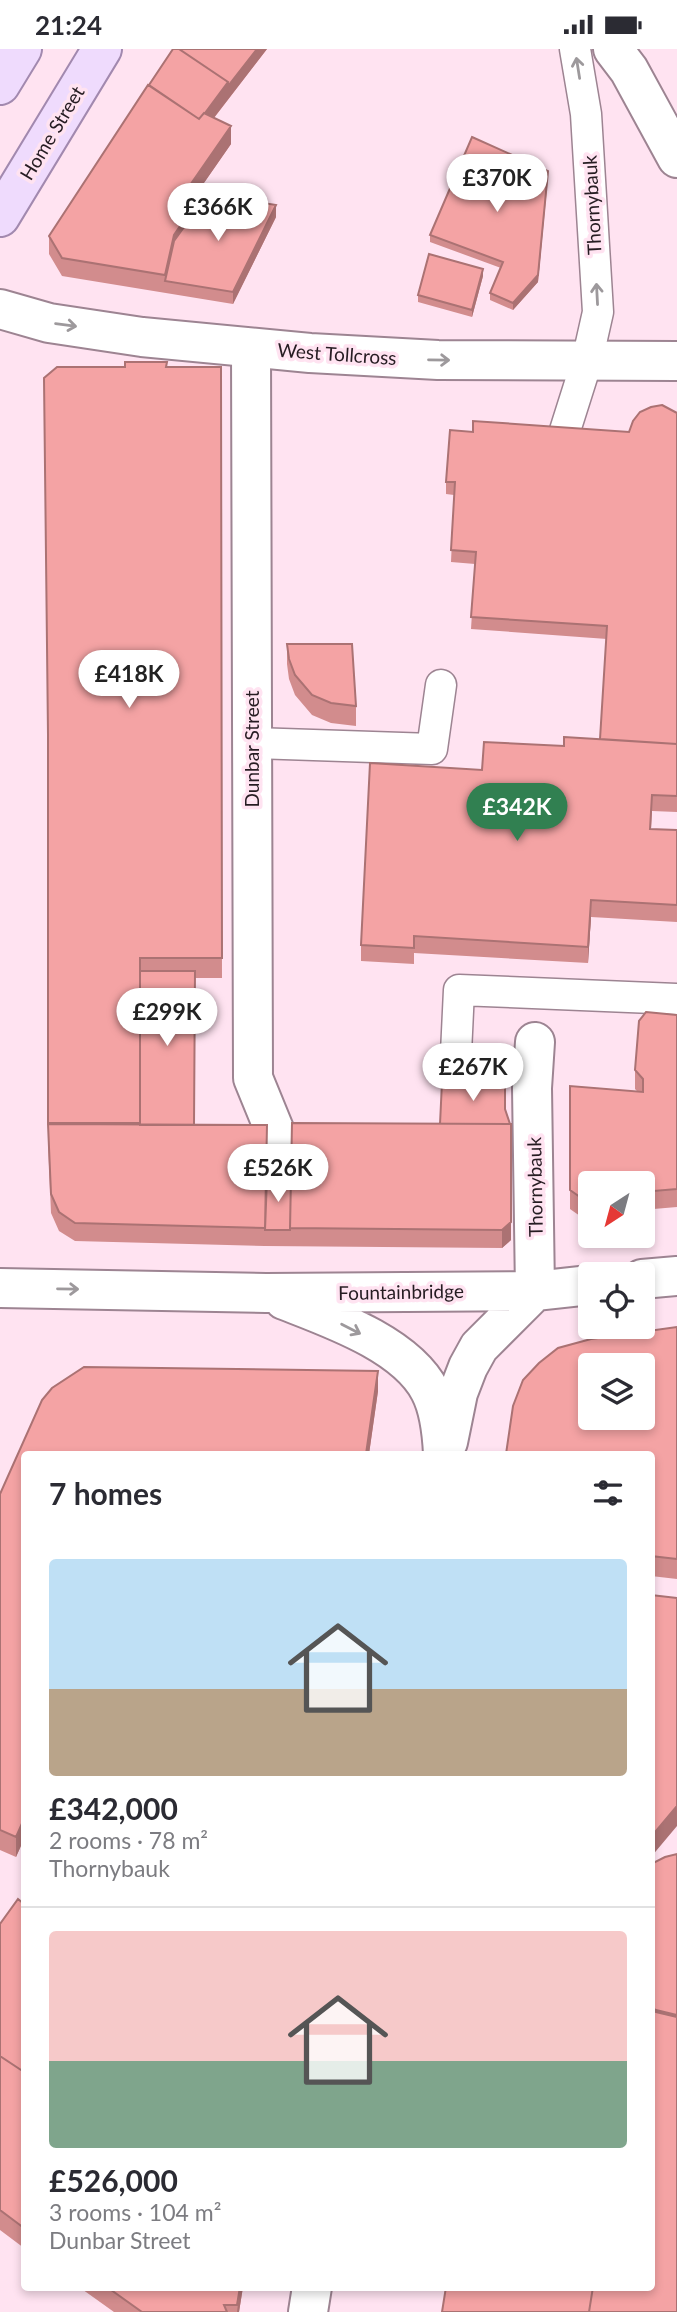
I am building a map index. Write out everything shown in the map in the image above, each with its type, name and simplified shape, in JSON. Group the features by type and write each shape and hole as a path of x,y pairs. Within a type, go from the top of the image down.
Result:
{"main road":[{"path":"0,85 22,49"},
{"name":"Home Street","path":"0,217 102,49"}],"street":[{"path":"613,49 675,144"},
{"name":"West Tollcross","path":"0,309 49,323 142,337 251,348 373,357 677,361"},
{"name":"Dunbar Street","path":"251,348 253,1078 280,1145"},
{"name":"Thornybauk","path":"535,1042 535,1291"},
{"path":"655,1278 677,1276"},
{"name":"Fountainbridge","path":"0,1288 266,1293 535,1291 578,1286"},
{"path":"445,1451 458,1393 468,1367 480,1347 535,1291"},
{"name":"Fountainbridge","path":"266,1293 346,1326 383,1346 419,1374 430,1391 439,1415 444,1451"},
{"path":"308,2312 311,2291"}],"lane":[{"name":"Thornybauk","path":"562,440 587,361 598,312 586,114 575,49"},
{"path":"252,743 432,750 441,685"},
{"path":"455,1074 459,990 677,999"}],"building":[{"path":"173,49 179,49 228,82 199,119 149,85"},
{"path":"179,49 257,49 228,86 228,82"},
{"path":"148,85 199,119 204,113 231,126 179,201 191,210 174,235 165,275 62,258 49,236"},
{"path":"472,137 548,171 538,275 513,303 490,293 503,262 430,235"},
{"path":"208,194 276,205 233,292 165,281 174,241"},
{"path":"429,254 483,269 472,310 418,295"},
{"path":"125,362 167,362 166,367 221,367 222,958 140,958 140,1123 48,1123 44,378 57,367 125,367"},
{"path":"662,405 677,413 677,744 600,739 607,626 471,617 476,552 451,550 455,482 446,482 450,430 473,432 473,421 629,432 640,412"},
{"path":"287,644 352,644 356,706 331,703 312,695 295,675"},
{"path":"564,737 677,744 677,796 652,795 650,829 677,830 677,905 591,900 588,947 414,936 414,948 361,945 370,763 482,770 484,742 564,746"},
{"path":"140,971 195,971 194,1125 140,1125"},
{"path":"646,1012 677,1015 677,1189 655,1191 655,1171 578,1171 578,1196 570,1190 570,1086 643,1092 643,1079 635,1070 639,1021"},
{"path":"442,1082 505,1082 505,1109 510,1124 440,1124"},
{"path":"292,1123 511,1124 511,1222 502,1230 290,1228"},
{"path":"48,1124 267,1125 265,1228 75,1223 59,1212 51,1194"},
{"path":"267,1178 291,1178 290,1230 265,1230"},
{"path":"677,1327 677,1559 655,1556 655,1451 506,1451 513,1406 523,1380 558,1348 591,1339 655,1339 655,1330"},
{"path":"84,1367 378,1371 366,1451 21,1451 21,1826 16,1837 0,1830 0,1494 42,1400 52,1388"},
{"path":"655,1595 677,1598 677,1806 655,1832"},
{"path":"677,1854 677,2015 655,2009 655,1862"},
{"path":"18,1899 21,1902 21,2070 0,2056 0,1924"},
{"path":"655,2011 677,2017 677,2312 589,2312 592,2291 655,2291"},
{"path":"0,2056 21,2070 21,2226 0,2210"},
{"path":"113,2291 239,2291 237,2305 224,2305 227,2312 142,2312"},
{"path":"445,2291 592,2291 589,2312 442,2312"}]}
